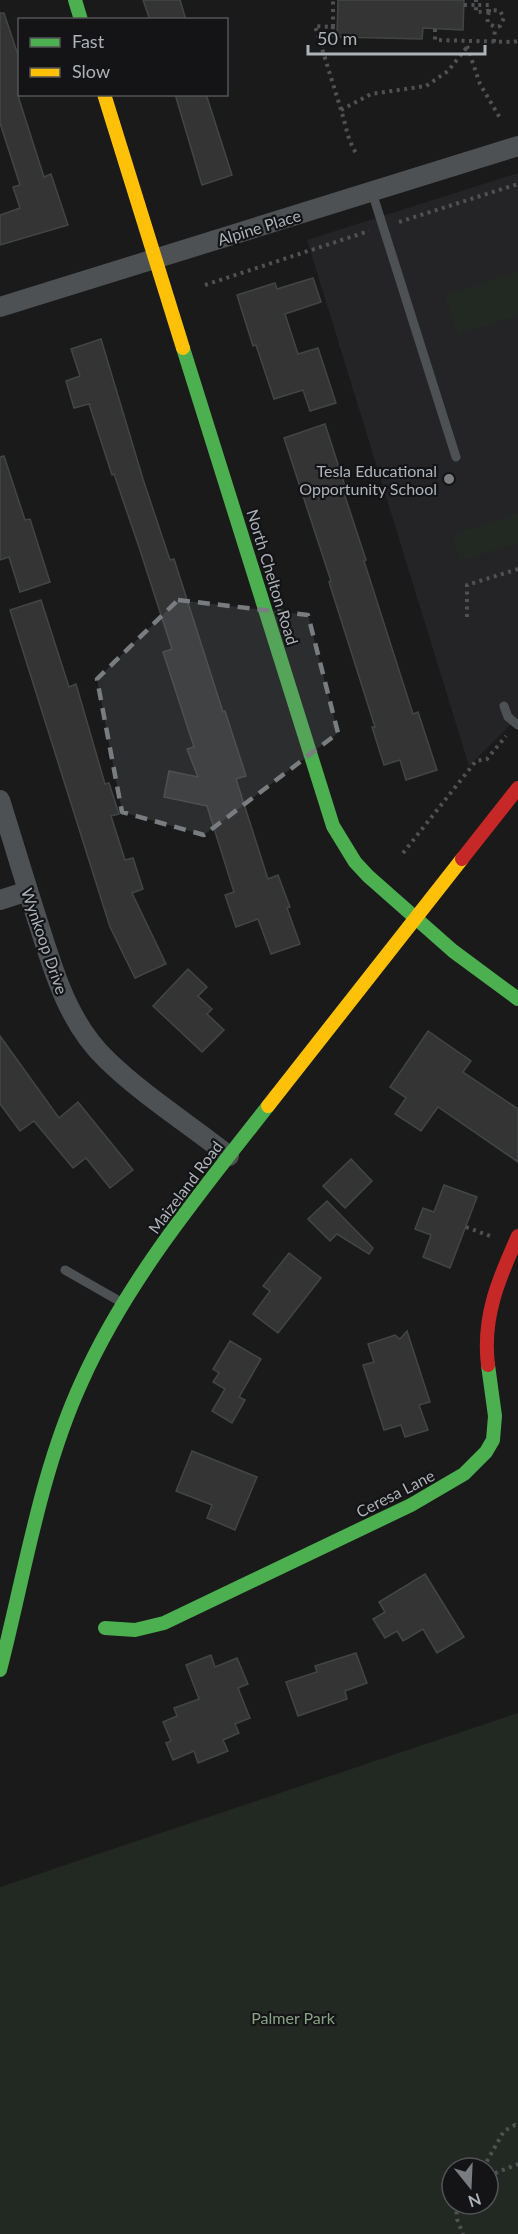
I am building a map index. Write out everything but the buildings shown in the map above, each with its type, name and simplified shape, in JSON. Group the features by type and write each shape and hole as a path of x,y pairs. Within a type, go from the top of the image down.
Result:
{"main road":[{"path":"75,0 80,18"},
{"name":"North Chelton Road","path":"105,96 333,826 355,862 453,951 518,999"},
{"name":"Maizeland Road","path":"0,1670 35,1521 57,1446 81,1383 123,1303 169,1233 229,1156 417,917 513,805 518,788"},
{"name":"Ceresa Lane","path":"105,1628 126,1632 144,1630 164,1623 411,1505 445,1487 471,1468 492,1443 495,1429 486,1343 487,1315 499,1277 518,1236"}],"street":[{"name":"Alpine Place","path":"0,307 518,146"},
{"name":"Wynkoop Drive","path":"0,800 56,979 68,1007 85,1034 106,1059 130,1080 229,1156"},
{"path":"0,900 28,891"}],"lane":[{"path":"372,192 456,457"},
{"path":"504,706 508,717 517,725"},
{"path":"65,1270 123,1303"}],"path":[{"path":"321,46 331,40 333,0"},
{"path":"464,5 476,2 476,12 497,10 503,15 502,24 495,27"},
{"path":"489,12 488,23 495,27"},
{"path":"333,27 315,26 352,147 356,153"},
{"path":"494,42 495,27"},
{"path":"435,29 435,40 518,41"},
{"path":"467,41 480,84 500,118"},
{"path":"341,110 371,94 426,86 448,70 467,47"},
{"path":"205,285 518,184"},
{"path":"467,617 467,585 518,569"},
{"path":"403,854 476,761 487,759 517,725"},
{"path":"490,2156 504,2131 515,2125 518,2127"},
{"path":"500,2171 518,2164"},
{"path":"457,2216 463,2234"}],"highlighted area":[{"path":"178,600 308,615 338,733 204,835 122,812 97,679"}],"shaded area":[{"name":"Tesla Educational Opportunity School","path":"518,173 518,717 469,766 307,240"}],"green space":[{"path":"518,271 518,315 458,335 445,295"},
{"path":"518,513 518,543 460,561 452,535"},
{"name":"Palmer Park","path":"518,1713 518,2234 0,2234 0,1887"}],"traffic: fast":[{"path":"75,0 80,18"},
{"path":"183,348 333,826 355,862 368,876 453,951 518,999"},
{"path":"0,1670 44,1487 55,1451 67,1416 100,1343 143,1272 191,1204 268,1106"},
{"path":"105,1628 135,1630 164,1623 411,1505 464,1474 486,1452 493,1440 495,1416 488,1365"}],"traffic: slow":[{"path":"105,96 183,348"},
{"path":"268,1106 462,859"}],"traffic: jam":[{"path":"462,859 518,788"},
{"path":"488,1365 487,1330 490,1314 504,1267 518,1236"}],"place":[{"name":"Tesla Educational Opportunity School","path":"449,479"}]}
